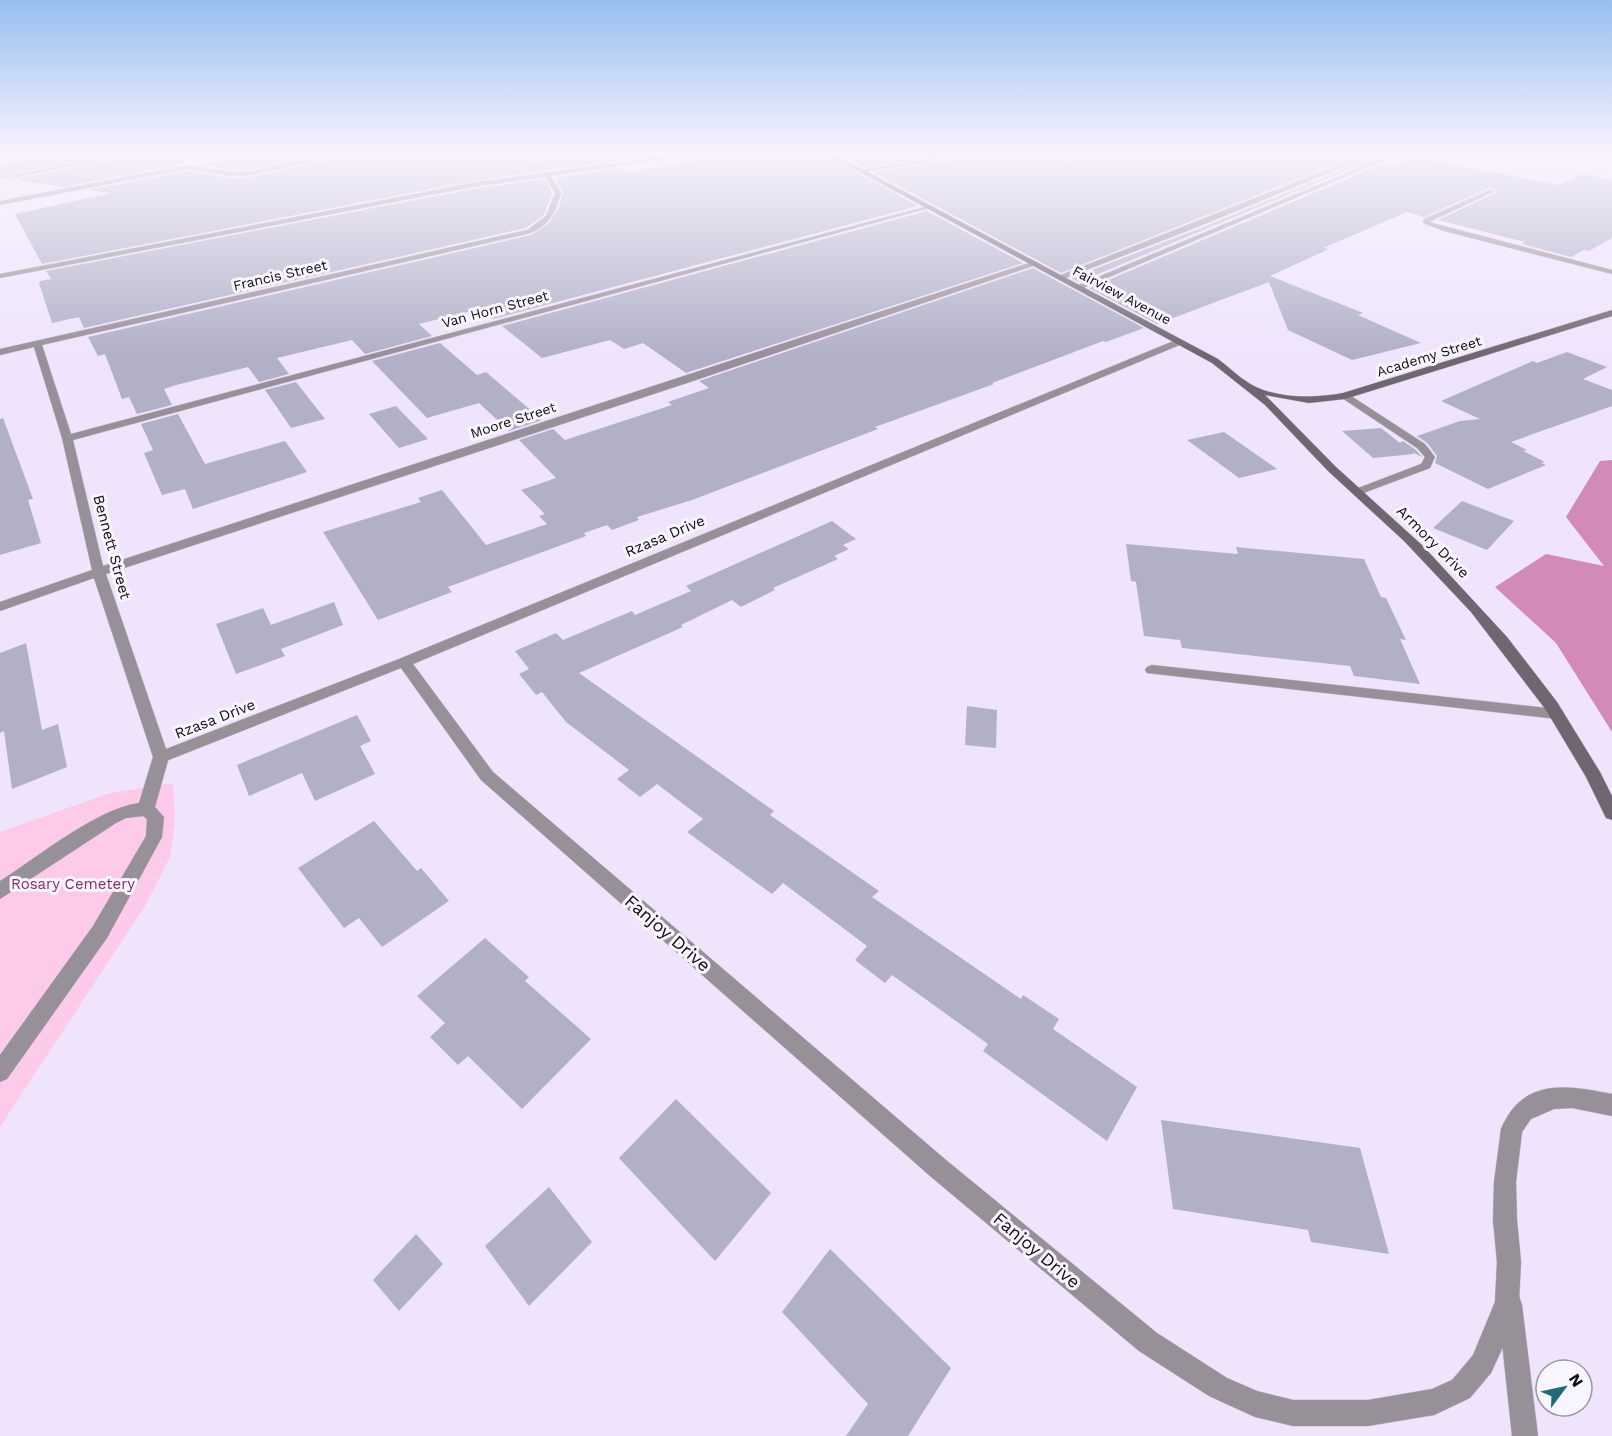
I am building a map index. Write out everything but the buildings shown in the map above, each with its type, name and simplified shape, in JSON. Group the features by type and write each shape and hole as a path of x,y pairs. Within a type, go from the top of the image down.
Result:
{"main road":[{"name":"Fairview Avenue","path":"956,221 1179,342"},
{"name":"Academy Street","path":"1252,389 1317,402 1345,396 1612,313"},
{"name":"Armory Drive","path":"1179,342 1215,361 1252,389 1418,548 1471,603 1534,681 1557,714 1586,762 1612,813"}],"street":[{"path":"0,276 284,221"},
{"name":"Francis Street","path":"0,352 529,232 548,221"},
{"name":"Van Horn Street","path":"67,438 878,221"},
{"path":"1060,277 1208,221"},
{"path":"1078,287 1236,221"},
{"path":"1426,221 1426,223 1446,230 1612,272"},
{"name":"Moore Street","path":"0,607 98,570 1035,264"},
{"name":"Rzasa Drive","path":"161,757 404,662 1179,342"},
{"name":"Bennett Street","path":"37,344 67,438 98,570 161,757"},
{"path":"1345,396 1421,446 1430,457 1426,466 1357,492"},
{"name":"Fanjoy Drive","path":"404,662 487,776 947,1175 1148,1342 1218,1387 1255,1404 1293,1413 1368,1413 1434,1402 1461,1389 1482,1364 1507,1302 1509,1262 1505,1220 1505,1182 1512,1129 1523,1111 1537,1103 1554,1098 1572,1097 1612,1105"},
{"path":"1152,670 1557,714"},
{"path":"146,809 161,757"},
{"path":"0,891 110,818 124,812 146,809 156,817 157,827 148,847 100,932 0,1071"},
{"path":"1508,1284 1525,1436"}],"green space":[{"name":"Rosary Cemetery","path":"173,783 175,822 170,857 145,906 0,1127 0,832 110,793"}],"shaded area":[{"path":"1612,460 1612,732 1556,643 1495,587 1546,554 1604,566 1566,517 1600,461"}]}
